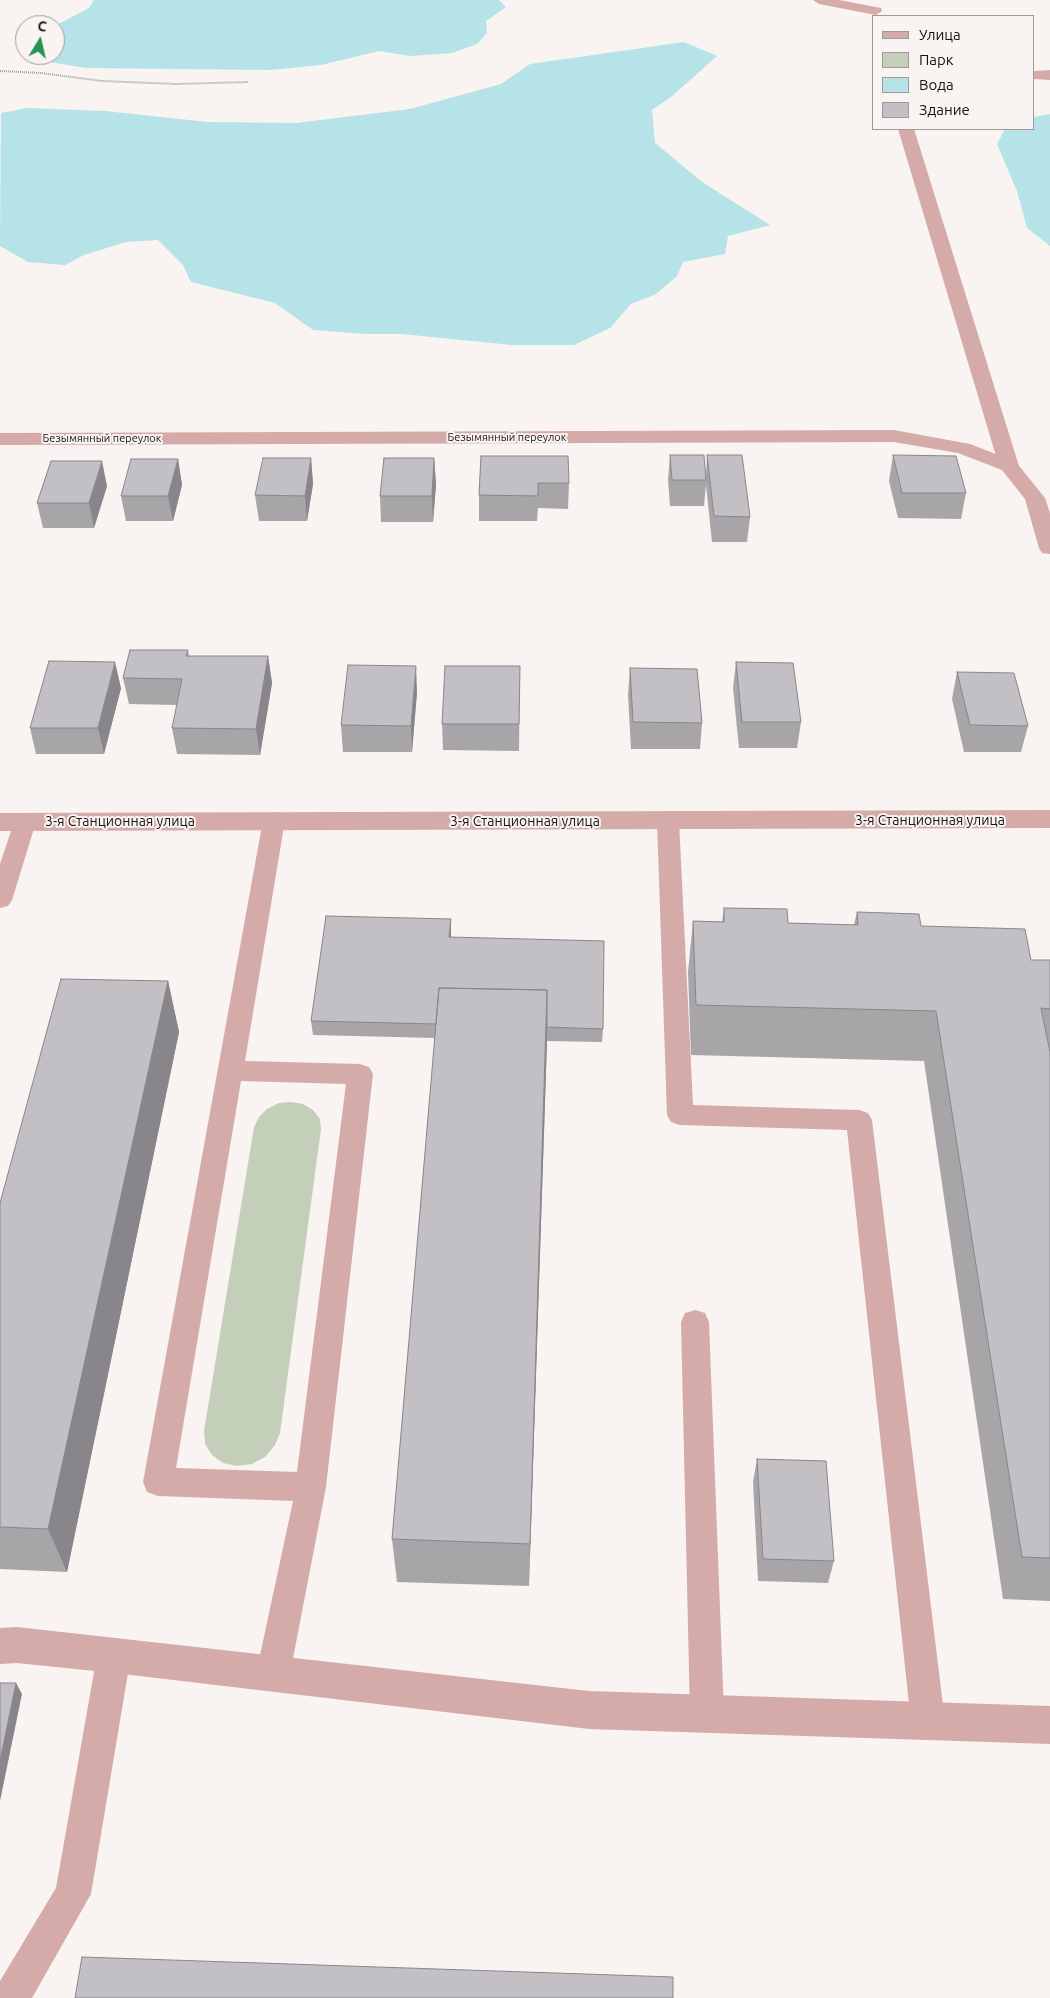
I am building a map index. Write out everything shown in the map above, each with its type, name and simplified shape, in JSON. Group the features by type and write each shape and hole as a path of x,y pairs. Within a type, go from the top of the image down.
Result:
{"street":[{"path":"1035,76 1050,77"},
{"path":"906,130 1009,466 1035,498 1050,548"},
{"name":"Безымянный переулок","path":"0,439 894,436 963,448 1009,466"},
{"name":"3-я Станционная улица","path":"0,822 1050,820"},
{"path":"0,1646 17,1645 114,1655 589,1710 1050,1725"}],"lane":[{"path":"819,0 875,9"},
{"path":"274,820 232,1071 158,1482 311,1487"},
{"path":"668,821 680,1115 860,1120 928,1722"},
{"path":"0,900 25,822"},
{"path":"232,1071 360,1074 311,1487 273,1674"},
{"path":"694,1322 708,1714"},
{"path":"11,1998 73,1894 114,1655"}],"path":[{"path":"0,71 40,73 102,81 176,84 248,82"}],"green space":[{"path":"279,1103 303,1104 313,1110 320,1119 321,1129 280,1433 275,1445 265,1457 252,1464 237,1466 223,1463 212,1455 205,1444 204,1431 254,1127 259,1117 267,1109"}],"water":[{"path":"94,0 499,0 506,7 486,21 487,33 477,44 452,53 411,56 379,51 321,65 270,70 86,68 65,65 65,21 89,8"},
{"path":"684,42 717,56 671,97 652,110 655,143 702,182 770,225 728,236 725,254 683,262 677,276 656,294 631,304 610,328 574,345 512,345 402,334 366,334 313,330 275,303 191,282 183,265 158,240 126,242 84,255 65,265 28,262 0,246 1,113 27,108 105,111 208,122 296,123 410,109 501,84 530,64"},
{"path":"1050,114 1050,246 1027,228 1017,191 997,144 1004,130 1035,130 1035,117"}],"building":[{"path":"670,455 704,455 706,480 672,480"},
{"path":"707,455 742,455 750,517 714,516"},
{"path":"893,455 956,456 966,493 902,493"},
{"path":"481,456 568,456 569,483 538,483 538,496 479,495"},
{"path":"263,458 311,458 305,496 255,495"},
{"path":"384,458 434,458 432,496 380,496"},
{"path":"131,459 178,459 168,496 121,496"},
{"path":"51,461 102,461 89,503 37,503"},
{"path":"130,650 188,650 186,656 268,656 256,729 172,728 182,679 123,678"},
{"path":"49,661 115,662 98,728 30,728"},
{"path":"736,662 793,663 801,722 742,722"},
{"path":"348,665 416,666 411,726 341,725"},
{"path":"445,666 520,666 519,724 442,724"},
{"path":"630,668 697,669 702,723 633,722"},
{"path":"957,672 1014,673 1028,726 970,725"},
{"path":"724,908 787,909 788,923 858,925 857,912 919,914 921,926 1025,929 1031,960 1050,960 1050,1009 1041,1008 1050,1052 1050,1558 1022,1557 936,1011 696,1005 693,921 724,922"},
{"path":"326,916 451,919 449,937 604,941 603,1029 547,1027 547,990 439,988 436,1024 311,1021"},
{"path":"61,979 168,981 48,1529 0,1527 0,1203"},
{"path":"439,988 547,990 530,1544 392,1539"},
{"path":"757,1459 826,1461 834,1561 763,1559"},
{"path":"0,1683 16,1683 0,1761"},
{"path":"82,1957 673,1977 673,1998 75,1998"}]}
